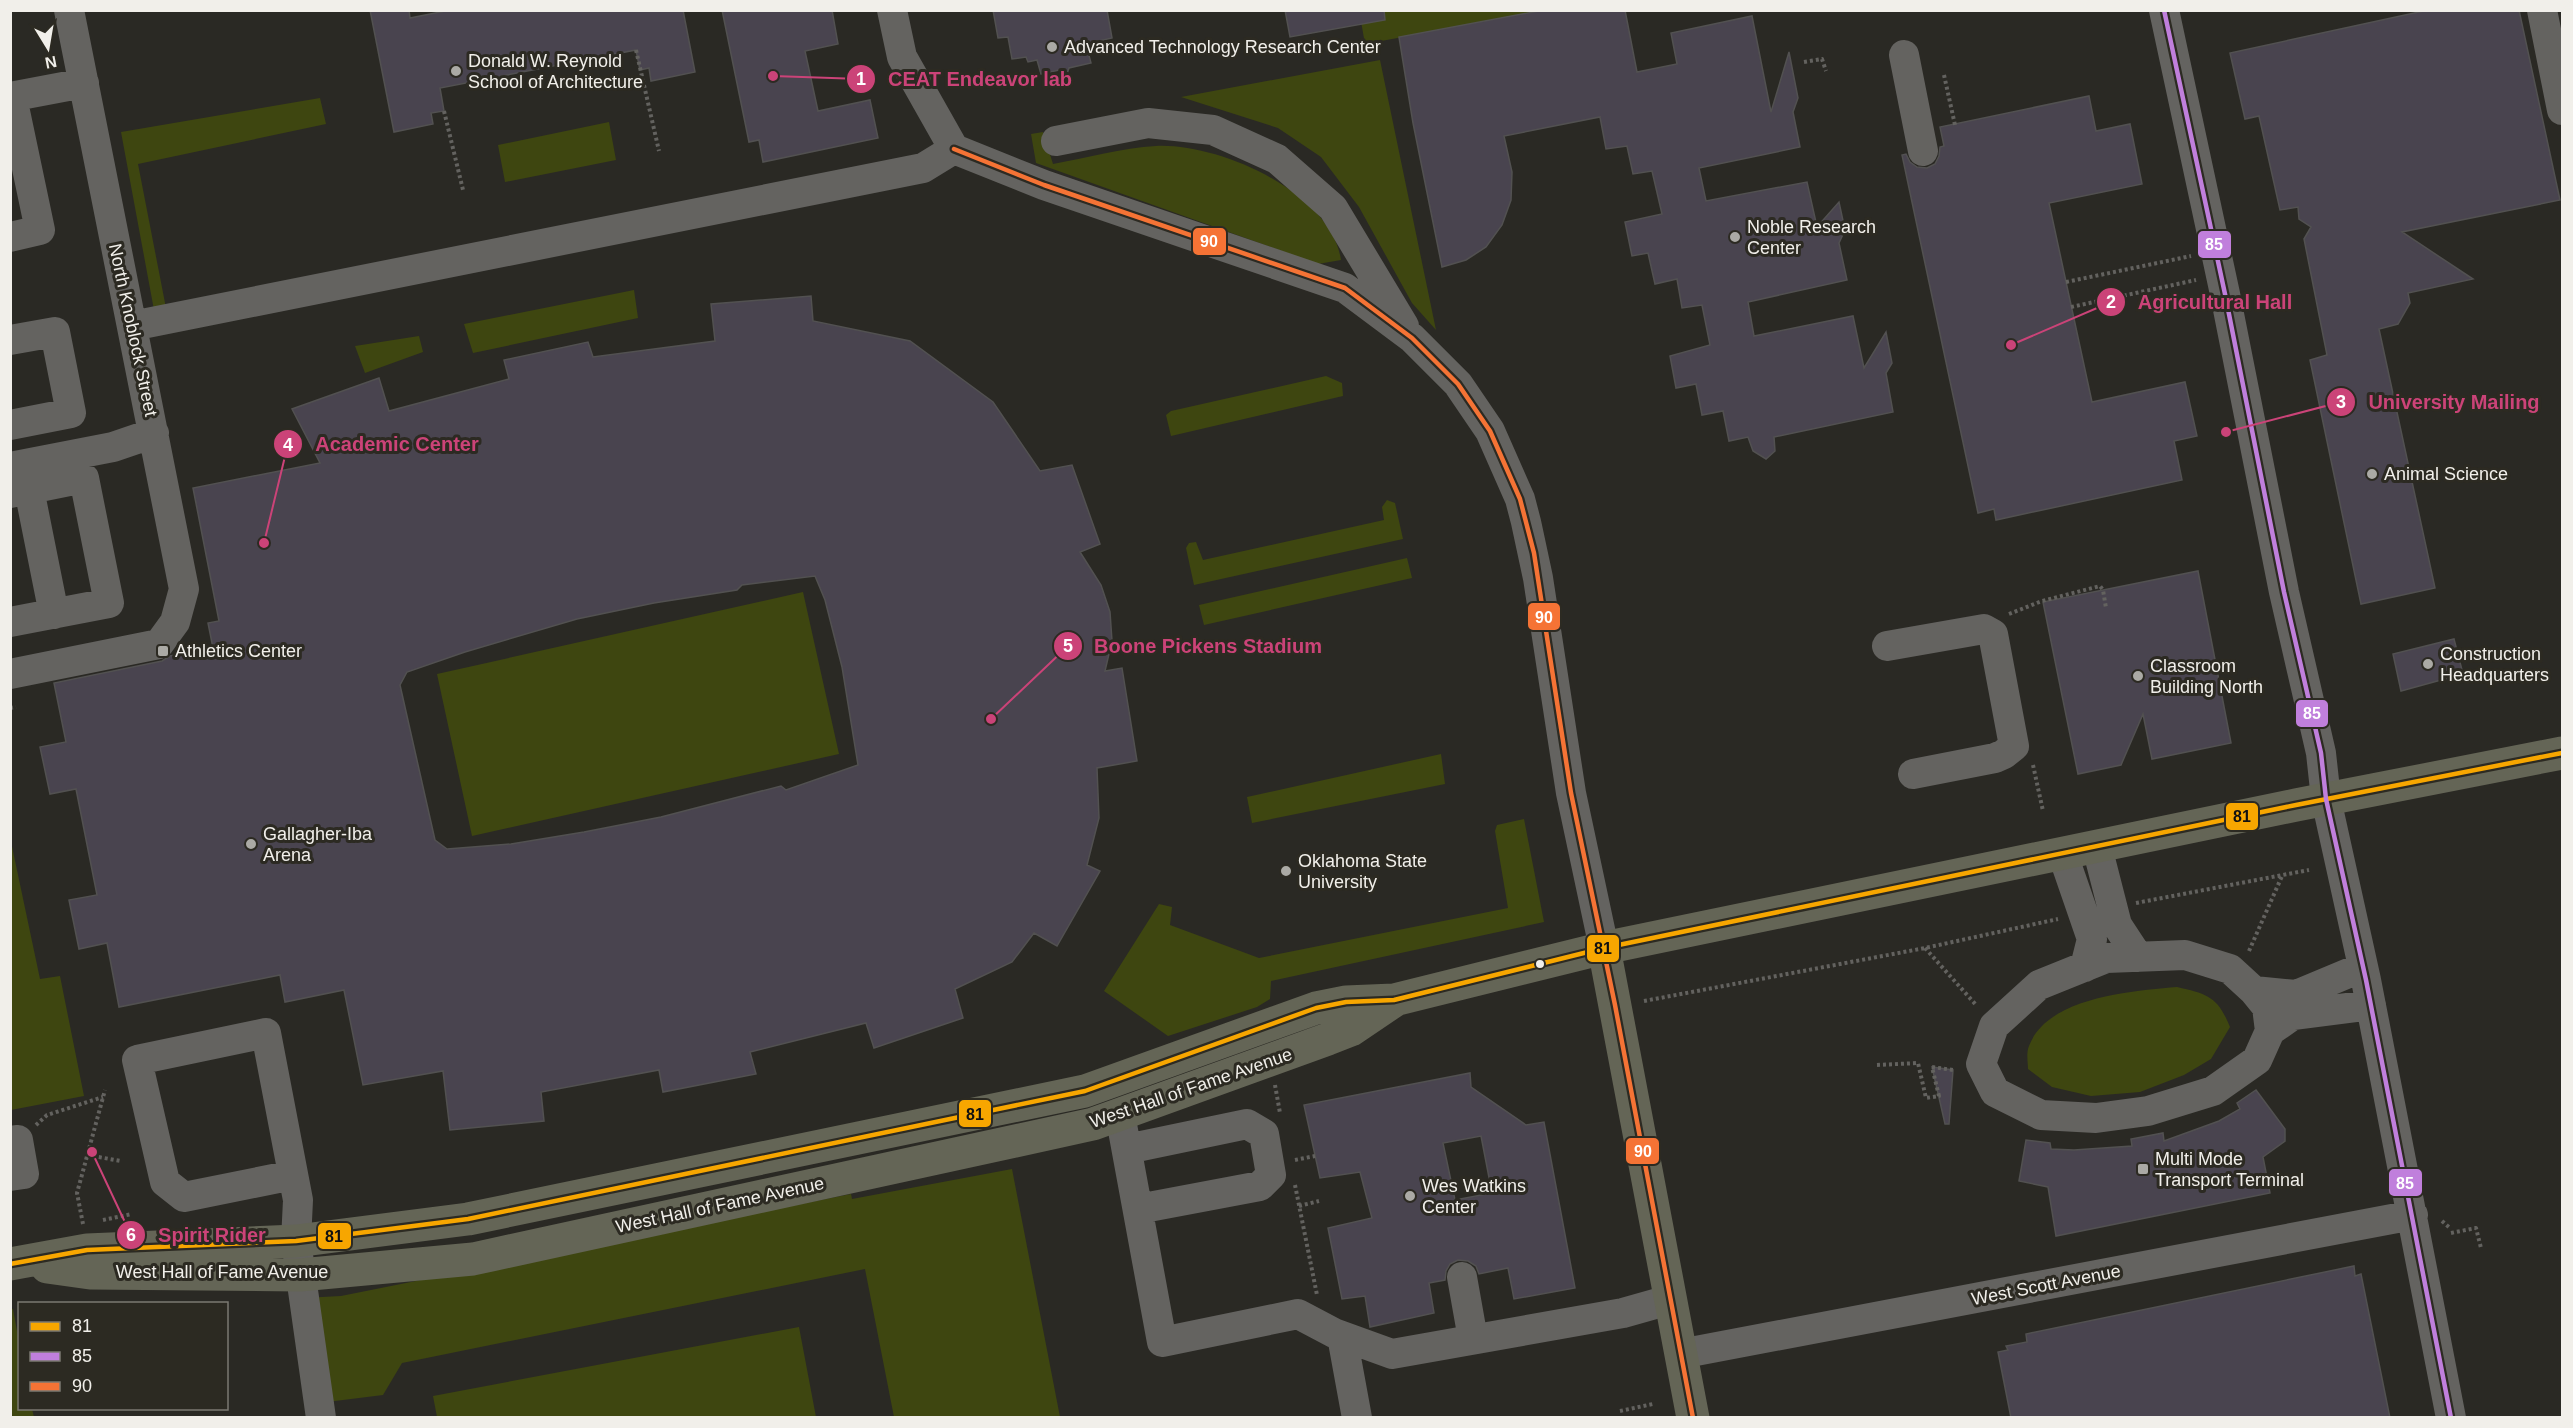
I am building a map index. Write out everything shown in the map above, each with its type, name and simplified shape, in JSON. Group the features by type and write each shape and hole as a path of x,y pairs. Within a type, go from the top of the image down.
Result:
{"main road":[{"name":"West Hall of Fame Avenue","path":"14,1264 87,1250 296,1241 468,1219 1085,1091 1316,1008 1346,1002 1394,1000 1604,948 2562,753"},
{"path":"1604,948 1693,1418"},
{"name":"West Hall of Fame Avenue","path":"14,1264 90,1273 300,1275 473,1259 1093,1124 1328,1039 1351,1029 1394,1000"}],"street":[{"name":"North Knoblock Street","path":"10,674 159,644 174,622 184,589 69,10"},
{"path":"892,10 902,57 954,149 1044,184 1346,288 1412,338 1458,384 1490,431 1520,499 1534,553 1572,793 1604,948"},
{"path":"2164,10 2226,294 2284,592 2321,753 2326,800 2363,967 2451,1418"},
{"path":"2542,10 2557,52 2562,110"},
{"path":"1904,55 1923,151"},
{"path":"10,237 40,230 11,97 84,82"},
{"path":"1056,141 1148,123 1213,130 1277,159 1333,208 1412,338"},
{"path":"132,326 923,168 954,149"},
{"path":"10,340 55,332 71,413 10,425"},
{"path":"17,483 154,433"},
{"path":"10,622 109,603 84,478 17,483"},
{"path":"17,483 54,614"},
{"path":"1887,646 1984,629 1993,634 2014,746 1995,758 1913,774"},
{"path":"2097,847 2117,925 2138,957"},
{"path":"2063,855 2092,939 2085,967"},
{"path":"2270,1031 2266,1007 2254,991 2230,969 2185,955 2106,958 2039,985 1994,1026 1981,1064 1995,1092 2041,1115 2096,1118 2148,1111 2213,1091 2257,1060 2270,1031 2293,1015 2370,1005"},
{"path":"2254,991 2296,995 2363,967"},
{"path":"293,1174 184,1197 165,1182 137,1059 266,1033 298,1200 296,1241 321,1418"},
{"path":"1120,1114 1162,1342 1298,1314 1333,1331 1392,1354 1623,1313 1669,1300"},
{"path":"1127,1149 1247,1124 1264,1134 1271,1175 1260,1186 1138,1209"},
{"path":"10,1176 24,1174 14,1140"},
{"name":"West Scott Avenue","path":"1680,1354 2413,1215"},
{"path":"1462,1277 1473,1339"},
{"path":"1333,1331 1357,1418"}],"path":[{"path":"636,50 659,151"},
{"path":"1804,62 1822,59 1826,71"},
{"path":"1944,75 1955,124"},
{"path":"444,111 463,190"},
{"path":"2066,282 2192,255"},
{"path":"2072,307 2197,280"},
{"path":"1988,632 1998,619 2022,608 2100,586 2103,590 2106,608"},
{"path":"10,708 16,707"},
{"path":"2011,748 2031,755 2043,811"},
{"path":"2113,908 2309,870"},
{"path":"2239,950 2249,952 2282,875"},
{"path":"1644,1001 1925,948 2084,914"},
{"path":"1925,948 1980,1009 1974,1015"},
{"path":"1953,1078 1954,1059"},
{"path":"1877,1065 1917,1063 1926,1098 1939,1096 1932,1067 1953,1070"},
{"path":"1274,1078 1282,1120"},
{"path":"84,1230 77,1192 105,1090"},
{"path":"14,1140 47,1115 104,1097"},
{"path":"87,1155 121,1161"},
{"path":"1290,1161 1315,1156"},
{"path":"1294,1184 1333,1331"},
{"path":"1299,1206 1319,1201"},
{"path":"2442,1221 2450,1228"},
{"path":"2451,1233 2476,1228 2481,1248"},
{"path":"1620,1411 1653,1404"}],"green space":[{"path":"1359,10 1544,11 1365,44"},
{"path":"1380,60 1436,330 1412,303 1359,207 1321,157 1278,128 1181,97"},
{"path":"320,98 326,124 138,164 166,308 154,310 121,132"},
{"path":"609,122 616,160 505,182 498,145"},
{"path":"1043,132 1053,164 1156,146 1182,147 1240,163 1268,176 1295,193 1317,213 1333,235 1341,260 1318,264 1036,163 1031,134"},
{"path":"634,290 638,318 473,353 464,324"},
{"path":"419,336 423,352 365,373 355,346"},
{"path":"1326,376 1342,383 1343,396 1171,436 1166,415 1171,411"},
{"path":"1387,500 1395,503 1403,539 1194,585 1186,548 1189,543 1196,542 1203,560 1384,520 1382,507"},
{"path":"1407,558 1412,578 1204,625 1199,605"},
{"path":"803,592 839,754 472,836 437,674"},
{"path":"1441,754 1445,784 1252,823 1247,797"},
{"path":"1524,819 1544,922 1271,981 1270,999 1257,1007 1168,1036 1104,991 1159,904 1172,907 1170,925 1259,958 1508,908 1495,831 1497,825"},
{"path":"10,837 40,979 60,976 84,1096 11,1110"},
{"path":"2177,987 2211,998 2221,1009 2230,1027 2211,1059 2184,1075 2140,1092 2091,1096 2052,1087 2028,1069 2029,1046 2039,1030 2053,1017 2093,1000 2137,991"},
{"path":"1012,1169 1060,1417 894,1417 865,1269 402,1363 383,1395 319,1403 303,1298 341,1296 851,1194 852,1199"},
{"path":"13,1309 18,1336 18,1410 32,1410 34,1417 11,1415 10,1310"},
{"path":"799,1327 816,1417 437,1417 433,1396"}],"building":[{"name":"Donald W. Reynold School of Architecture","path":"370,10 409,10 410,18 450,10 683,10 695,72 651,81 649,68 640,70 636,50 440,88 444,111 431,113 433,124 394,132"},
{"path":"722,10 832,10 838,44 805,51 818,111 870,100 878,138 763,162 759,140 749,142"},
{"name":"Advanced Technology Research Center","path":"993,10 1107,10 1112,38 1094,42 1096,51 1088,52 1091,63 1069,68 1066,77 1059,70 1041,74 1037,60 1028,62 1026,57 1012,59 1008,37 998,38"},
{"path":"1285,10 1384,10 1385,20 1290,37"},
{"name":"Noble Research Center","path":"1544,10 1625,10 1637,72 1677,64 1671,33 1752,16 1771,112 1789,52 1798,98 1793,112 1800,147 1699,168 1706,201 1807,182 1817,227 1839,202 1845,230 1839,243 1847,280 1748,302 1754,336 1853,316 1864,368 1886,332 1892,363 1886,373 1893,412 1774,437 1775,451 1766,459 1753,451 1748,437 1729,441 1723,411 1702,415 1696,384 1676,388 1670,356 1710,345 1702,305 1682,308 1677,279 1655,284 1648,253 1632,256 1625,222 1662,214 1652,171 1633,174 1627,146 1606,149 1600,117 1504,136 1512,172 1511,200 1502,225 1486,247 1466,260 1442,267 1413,123 1399,37"},
{"path":"2428,10 2519,10 2560,200 2402,232 2473,279 2408,293 2410,303 2398,324 2379,329 2435,588 2361,604 2310,360 2327,355 2304,239 2311,227 2299,219 2298,207 2280,210 2259,116 2245,119 2230,53"},
{"path":"2089,96 2096,131 2130,124 2142,184 2049,203 2092,402 2185,382 2197,436 2174,441 2182,480 1996,520 1994,509 1978,513 1902,155 1906,154 1910,162 1917,167 1927,168 1935,164 1940,147 1944,146 1940,127"},
{"path":"811,296 813,321 910,341 993,402 1040,471 1072,465 1100,544 1080,552 1101,585 1110,612 1112,641 1105,671 1122,668 1137,761 1097,768 1099,818 1087,865 1100,871 1057,946 1034,933 1012,962 955,989 963,1018 874,1048 866,1023 750,1052 756,1074 663,1092 659,1070 541,1092 544,1121 450,1130 443,1071 363,1085 344,990 285,1002 280,975 119,1007 107,943 79,949 69,900 97,895 76,789 50,794 40,747 66,742 54,683 213,648 208,623 219,621 193,488 320,463 292,409 379,378 389,411 509,379 504,360 588,342 593,357 715,341 711,304","holes":["815,576 825,600 842,667 858,765 786,790 781,786 661,817 584,832 511,844 447,849 435,840 400,685 407,672 465,652 577,619 654,603 737,590 742,585"]},
{"name":"Classroom Building North","path":"2198,571 2231,743 2152,759 2143,714 2121,765 2078,774 2043,602"},
{"name":"Construction Headquarters","path":"2454,639 2463,674 2401,691 2393,654"},
{"path":"1932,1067 1953,1070 1949,1124 1945,1124"},
{"name":"Wes Watkins Center","path":"1470,1073 1471,1087 1526,1125 1544,1122 1575,1288 1514,1299 1508,1268 1479,1274 1476,1266 1468,1261 1458,1260 1450,1264 1445,1280 1429,1283 1434,1313 1370,1327 1365,1296 1342,1299 1328,1228 1372,1218 1360,1172 1320,1178 1304,1105","holes":["1481,1136 1492,1193 1455,1200 1443,1143"]},
{"name":"Multi Mode Transport Terminal","path":"2256,1090 2285,1129 2285,1141 2263,1157 2270,1193 2056,1236 2048,1187 2019,1181 2026,1140 2050,1143 2051,1149 2074,1150 2132,1146 2131,1139 2163,1133 2164,1141 2219,1121 2240,1109 2237,1103"},
{"path":"2354,1266 2355,1276 2361,1274 2390,1418 2011,1418 1998,1352 2008,1350 2006,1346 2027,1342 2026,1334"}],"transit line":[{"name":"85","path":"2164,10 2225,294 2284,592 2321,753 2326,799 2366,980 2451,1418"},
{"name":"90","path":"954,149 1044,185 1345,288 1412,338 1458,384 1490,431 1520,499 1534,553 1571,793 1615,1005 1693,1418"},
{"name":"81","path":"10,1264 87,1250 296,1241 468,1219 1085,1091 1316,1008 1346,1002 1394,1000 1604,948 2296,805 2562,753"}],"place":[{"name":"Advanced Technology Research Center","path":"1052,47"},
{"name":"Donald W. Reynold School of Architecture","path":"456,71"},
{"name":"CEAT Endeavor lab","path":"773,76"},
{"name":"Noble Research Center","path":"1735,237"},
{"name":"Agricultural Hall","path":"2011,345"},
{"name":"University Mailing","path":"2226,432"},
{"name":"Animal Science","path":"2372,474"},
{"name":"Academic Center","path":"264,543"},
{"name":"Athletics Center","path":"163,651"},
{"name":"Construction Headquarters","path":"2428,664"},
{"name":"Classroom Building North","path":"2138,676"},
{"name":"Boone Pickens Stadium","path":"991,719"},
{"name":"Gallagher-Iba Arena","path":"251,844"},
{"name":"Oklahoma State University","path":"1286,871"},
{"name":"Spirit Rider","path":"92,1152"},
{"name":"Multi Mode Transport Terminal","path":"2143,1169"},
{"name":"Wes Watkins Center","path":"1410,1196"}]}
